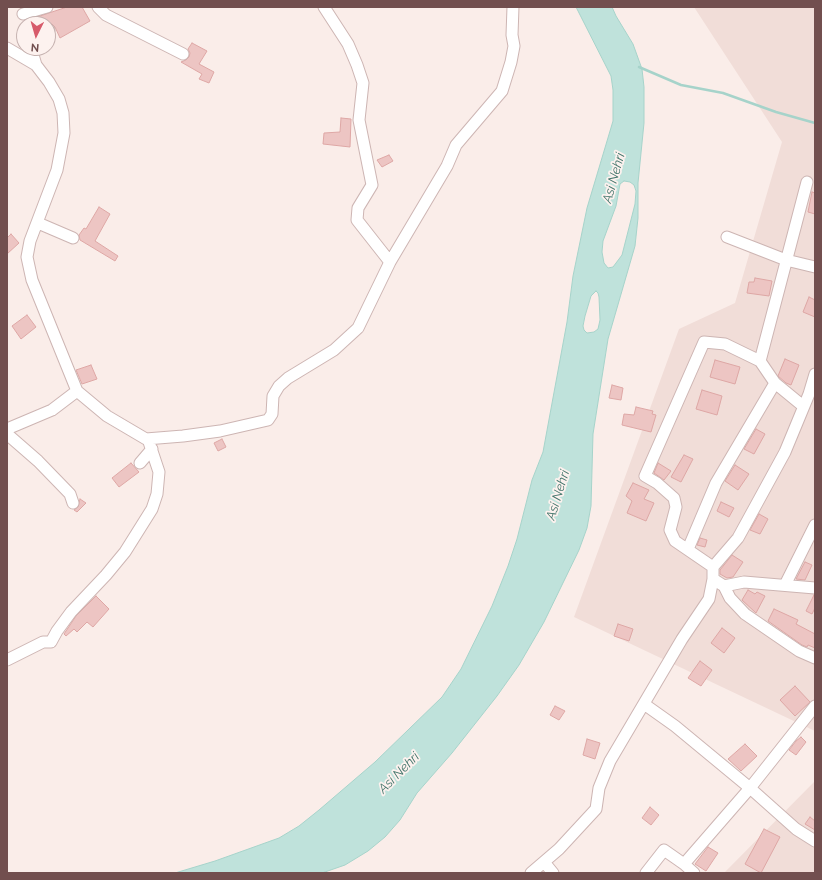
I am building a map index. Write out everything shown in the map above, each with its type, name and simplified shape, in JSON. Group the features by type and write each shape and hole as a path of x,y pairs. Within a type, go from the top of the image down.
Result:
{"street":[{"path":"23,15 47,7"},
{"path":"98,7 111,17 182,54"},
{"path":"324,7 348,44 357,65 362,83 359,120 372,185 358,208 357,220 390,262"},
{"path":"140,463 150,444 183,436 220,431 268,420 272,414 273,396 279,386 288,378 334,350 358,328 390,262 447,166 456,145 502,91 511,62 514,46 512,35 513,7"},
{"path":"7,48 36,65"},
{"path":"7,660 43,642 51,642 56,631 71,612 106,575 125,552 152,509 159,472 150,444 146,439 108,416 77,391 32,280 27,257 30,241 57,170 64,133 63,113 59,100 49,82 36,65 33,56"},
{"path":"760,361 807,182"},
{"path":"38,222 73,238"},
{"path":"727,237 786,260 815,267"},
{"path":"803,406 775,383 760,361 725,344 704,342 645,476 657,483 674,498 676,507 670,530 676,541 688,549 713,573 724,586 730,598 745,614 799,651 815,658"},
{"path":"531,873 577,831 596,809 599,788 610,761 682,639 709,599 713,573 738,538 785,452 803,406 812,395 815,374"},
{"path":"688,549 716,483 775,383"},
{"path":"7,429 52,410 77,391"},
{"path":"7,434 38,461 70,494 73,503"},
{"path":"785,585 815,525"},
{"path":"724,586 744,582 815,588"},
{"path":"644,704 675,726 750,788 796,829 815,841"},
{"path":"684,864 750,788 815,706"},
{"path":"646,873 664,850 694,873"},
{"path":"544,862 553,873"}],"shaded area":[{"path":"694,7 815,7 815,731 574,617 679,329 735,303 782,142"},
{"path":"815,781 815,873 724,873"}],"water":[{"name":"Asi Nehri","path":"576,7 612,7 633,44 642,69 644,87 644,123 638,183 638,218 635,246 608,339 593,434 591,506 587,528 579,550 544,622 519,665 497,696 452,753 417,793 400,820 385,837 368,851 345,865 322,873 175,873 215,861 279,838 299,826 375,762 442,697 461,669 492,606 508,566 517,539 532,480 543,452 567,322 573,276 587,208 613,121 613,90 611,76","holes":["624,181 630,182 634,185 636,191 635,204 622,255 613,267 608,268 604,263 602,252 603,241 616,206 620,184","596,291 599,297 600,320 598,329 594,332 587,333 583,326 585,316 591,296"]}],"building":[{"path":"67,7 82,7 90,21 60,38 56,29 56,16 40,16"},
{"path":"192,43 207,51 199,64 214,72 209,83 199,79 202,74 181,62 189,57 190,53 188,49"},
{"path":"341,118 351,119 350,147 323,144 324,133 340,132"},
{"path":"389,155 393,161 382,167 377,160"},
{"path":"812,192 815,193 815,214 808,212"},
{"path":"99,207 110,214 95,241 118,256 115,261 80,240 79,235 84,228 86,229"},
{"path":"11,234 19,243 7,254 7,238"},
{"path":"755,278 772,281 769,296 747,293 749,282 754,282"},
{"path":"809,297 815,300 815,317 803,312"},
{"path":"27,315 36,327 21,339 12,326"},
{"path":"785,359 799,365 791,385 786,383 778,376"},
{"path":"715,360 740,367 735,384 710,377"},
{"path":"91,365 97,379 82,384 76,370"},
{"path":"612,385 623,388 621,400 609,398"},
{"path":"702,390 722,396 717,415 696,409"},
{"path":"636,407 653,411 652,414 656,415 651,432 622,425 624,414 634,415"},
{"path":"756,429 765,434 754,454 744,449"},
{"path":"222,439 226,447 218,451 214,443"},
{"path":"684,455 693,459 681,482 671,477"},
{"path":"131,463 139,472 119,487 112,478"},
{"path":"658,463 671,471 664,480 654,473"},
{"path":"735,465 749,474 738,490 725,481"},
{"path":"633,483 649,490 644,499 654,503 646,521 627,513 632,501 626,496"},
{"path":"80,499 86,503 77,512 74,510 78,507"},
{"path":"721,502 734,508 729,517 717,511"},
{"path":"759,514 768,519 760,534 750,530"},
{"path":"700,538 707,540 705,547 697,545"},
{"path":"732,555 743,562 733,577 727,578 720,574 720,570"},
{"path":"805,562 812,565 805,580 796,579"},
{"path":"748,590 755,594 757,592 765,596 756,613 742,600"},
{"path":"814,595 815,608 812,614 806,611"},
{"path":"96,596 109,609 93,627 87,622 77,632 74,629 66,636 64,634 76,616"},
{"path":"774,609 798,620 796,624 815,634 815,648 808,645 807,647 802,645 768,621"},
{"path":"618,624 633,629 629,641 614,636"},
{"path":"722,628 735,638 724,653 711,643"},
{"path":"700,661 712,670 701,686 688,678"},
{"path":"795,686 810,702 795,716 780,700"},
{"path":"555,706 565,711 559,720 550,715"},
{"path":"801,737 806,742 796,755 789,750"},
{"path":"587,739 600,743 595,759 583,755"},
{"path":"745,744 757,756 741,771 728,759"},
{"path":"650,807 659,815 651,825 642,818"},
{"path":"810,817 815,821 815,830 805,824"},
{"path":"764,829 780,837 761,873 745,864"},
{"path":"708,847 718,853 706,871 695,864"}],"waterway":[{"path":"639,67 681,85 723,93 776,112 815,123"}]}
